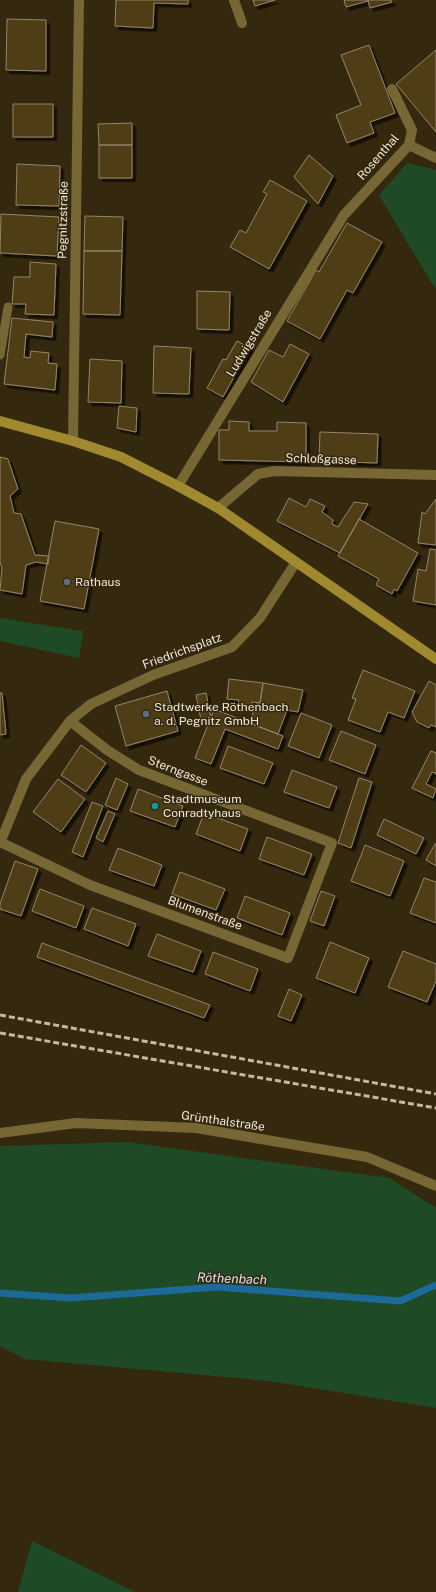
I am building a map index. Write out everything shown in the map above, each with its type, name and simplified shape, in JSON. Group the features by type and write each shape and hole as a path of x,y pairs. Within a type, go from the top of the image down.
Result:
{"main road":[{"path":"0,421 73,441 121,457 178,486 218,508 383,624 436,659"}],"street":[{"name":"Pegnitzstraße","path":"73,441 79,0"},
{"path":"234,0 242,23"},
{"name":"Rosenthal","path":"344,215 409,145 412,130 392,89"},
{"path":"409,145 436,158"},
{"name":"Ludwigstraße","path":"178,486 344,215"},
{"name":"Schloßgasse","path":"218,508 258,474 275,471 436,475"},
{"name":"Friedrichsplatz","path":"0,842 26,779 70,721 91,704 153,675 232,647 260,618 296,562"},
{"name":"Sterngasse","path":"70,721 107,750 138,770 332,843"},
{"name":"Blumenstraße","path":"0,842 90,885 288,958 332,843"},
{"name":"Grünthalstraße","path":"0,1133 76,1122 196,1128 366,1157 436,1186"}],"lane":[{"path":"0,355 8,307"}],"green space":[{"path":"407,163 436,170 436,286 434,287 379,195"},
{"path":"0,618 83,631 79,658 0,641"},
{"path":"127,1142 390,1178 436,1208 436,1408 269,1381 24,1359 0,1346 0,1146"},
{"path":"32,1541 135,1592 18,1592"}],"building":[{"path":"116,0 188,0 188,4 154,3 153,28 115,26"},
{"path":"253,0 275,0 255,6"},
{"path":"344,0 368,0 368,1 346,7"},
{"path":"368,0 391,0 392,2 370,8"},
{"path":"7,19 46,20 46,71 6,70"},
{"path":"369,45 395,113 370,122 374,133 347,143 336,115 361,105 341,55"},
{"path":"436,50 436,132 396,84"},
{"path":"13,104 53,104 53,137 13,137"},
{"path":"132,123 132,145 99,145 98,124"},
{"path":"99,145 132,145 132,178 99,178"},
{"path":"309,155 333,176 318,204 294,177"},
{"path":"17,164 60,166 59,206 16,205"},
{"path":"270,180 307,201 269,269 230,247 240,230 246,233 267,194 263,192"},
{"path":"1,214 59,217 57,256 0,253"},
{"path":"85,216 123,217 122,251 84,251"},
{"path":"347,223 382,242 353,293 347,290 320,339 287,321 316,270 319,272"},
{"path":"84,251 122,251 120,315 83,314"},
{"path":"30,262 56,264 54,315 25,314 26,304 12,304 14,277 30,277"},
{"path":"197,291 230,292 229,330 197,329"},
{"path":"12,318 53,322 52,337 26,334 24,357 30,358 31,351 49,353 48,363 57,364 55,390 4,384"},
{"path":"237,341 250,348 223,397 207,388 223,359 226,360"},
{"path":"290,344 309,354 283,402 251,382 269,350 283,357"},
{"path":"154,346 191,348 189,394 153,393"},
{"path":"90,359 122,361 121,403 88,402"},
{"path":"119,406 137,408 136,432 117,428"},
{"path":"229,421 249,422 249,431 277,431 277,422 306,423 306,462 219,460 219,430 229,430"},
{"path":"320,432 378,434 377,463 319,461"},
{"path":"0,457 8,459 18,489 10,496 14,513 21,514 35,555 49,556 48,564 36,562 26,565 22,594 0,590 2,568 0,562"},
{"path":"289,498 306,507 310,499 325,506 322,512 333,520 332,524 338,527 354,502 368,504 340,553 277,521"},
{"path":"436,499 436,545 418,543 422,512 425,514"},
{"path":"359,519 418,553 397,591 394,589 392,594 376,585 379,579 338,556"},
{"name":"Rathaus","path":"55,521 99,529 84,609 40,601"},
{"path":"430,549 436,550 436,605 413,601 418,569 426,571"},
{"path":"363,670 415,691 404,718 388,712 380,732 348,720 356,699 352,698"},
{"path":"229,679 263,683 260,703 252,702 251,707 238,705 239,700 227,699"},
{"path":"429,681 436,685 436,727 431,725 429,728 417,722 412,712"},
{"path":"263,683 303,690 298,712 287,710 278,734 249,723 257,703 260,703"},
{"path":"167,691 178,731 126,746 115,706"},
{"path":"0,693 2,693 6,734 0,735"},
{"path":"206,693 211,718 201,720 196,695"},
{"path":"214,709 283,736 278,749 225,729 211,764 195,758"},
{"path":"301,713 332,725 319,758 288,746"},
{"path":"341,731 376,745 365,774 329,760"},
{"path":"81,745 106,763 86,792 61,775"},
{"path":"228,746 273,763 264,784 220,768"},
{"path":"431,751 436,753 436,774 432,772 426,784 436,789 433,798 412,788"},
{"path":"292,770 337,787 329,808 284,792"},
{"path":"116,778 128,784 117,810 105,805"},
{"path":"359,778 372,782 351,848 338,843"},
{"path":"58,779 85,799 61,832 33,812"},
{"path":"138,789 183,806 175,827 130,811"},
{"path":"92,802 103,806 83,857 72,852"},
{"path":"108,811 115,814 103,842 96,838"},
{"path":"204,813 248,829 240,851 196,834"},
{"path":"384,819 424,838 416,854 377,835"},
{"path":"267,837 312,854 304,875 259,859"},
{"path":"436,844 436,866 426,860"},
{"path":"365,845 404,861 390,896 351,881"},
{"path":"118,848 162,865 154,886 109,870"},
{"path":"15,861 38,869 21,916 0,909 0,904"},
{"path":"180,872 225,889 216,910 172,894"},
{"path":"424,878 436,882 436,923 410,913"},
{"path":"40,889 84,906 76,928 32,911"},
{"path":"321,891 335,896 324,926 310,921"},
{"path":"245,896 290,913 282,935 237,918"},
{"path":"92,908 136,924 128,946 84,929"},
{"path":"157,934 201,951 193,972 148,956"},
{"path":"330,942 369,958 355,993 316,978"},
{"path":"42,943 210,1005 204,1018 37,957"},
{"path":"403,951 436,964 436,981 427,1002 388,987"},
{"path":"213,952 258,969 250,991 205,974"},
{"path":"289,989 302,995 291,1021 278,1016"}],"waterway":[{"name":"Röthenbach","path":"0,1293 70,1298 218,1287 400,1301 436,1285"}],"railway":[{"path":"0,1015 436,1094"},
{"path":"0,1033 436,1108"}],"place":[{"name":"Rathaus","path":"67,582"},
{"name":"Stadtwerke Röthenbach a. d. Pegnitz GmbH","path":"146,714"},
{"name":"Stadtmuseum Conradtyhaus","path":"155,806"}]}
